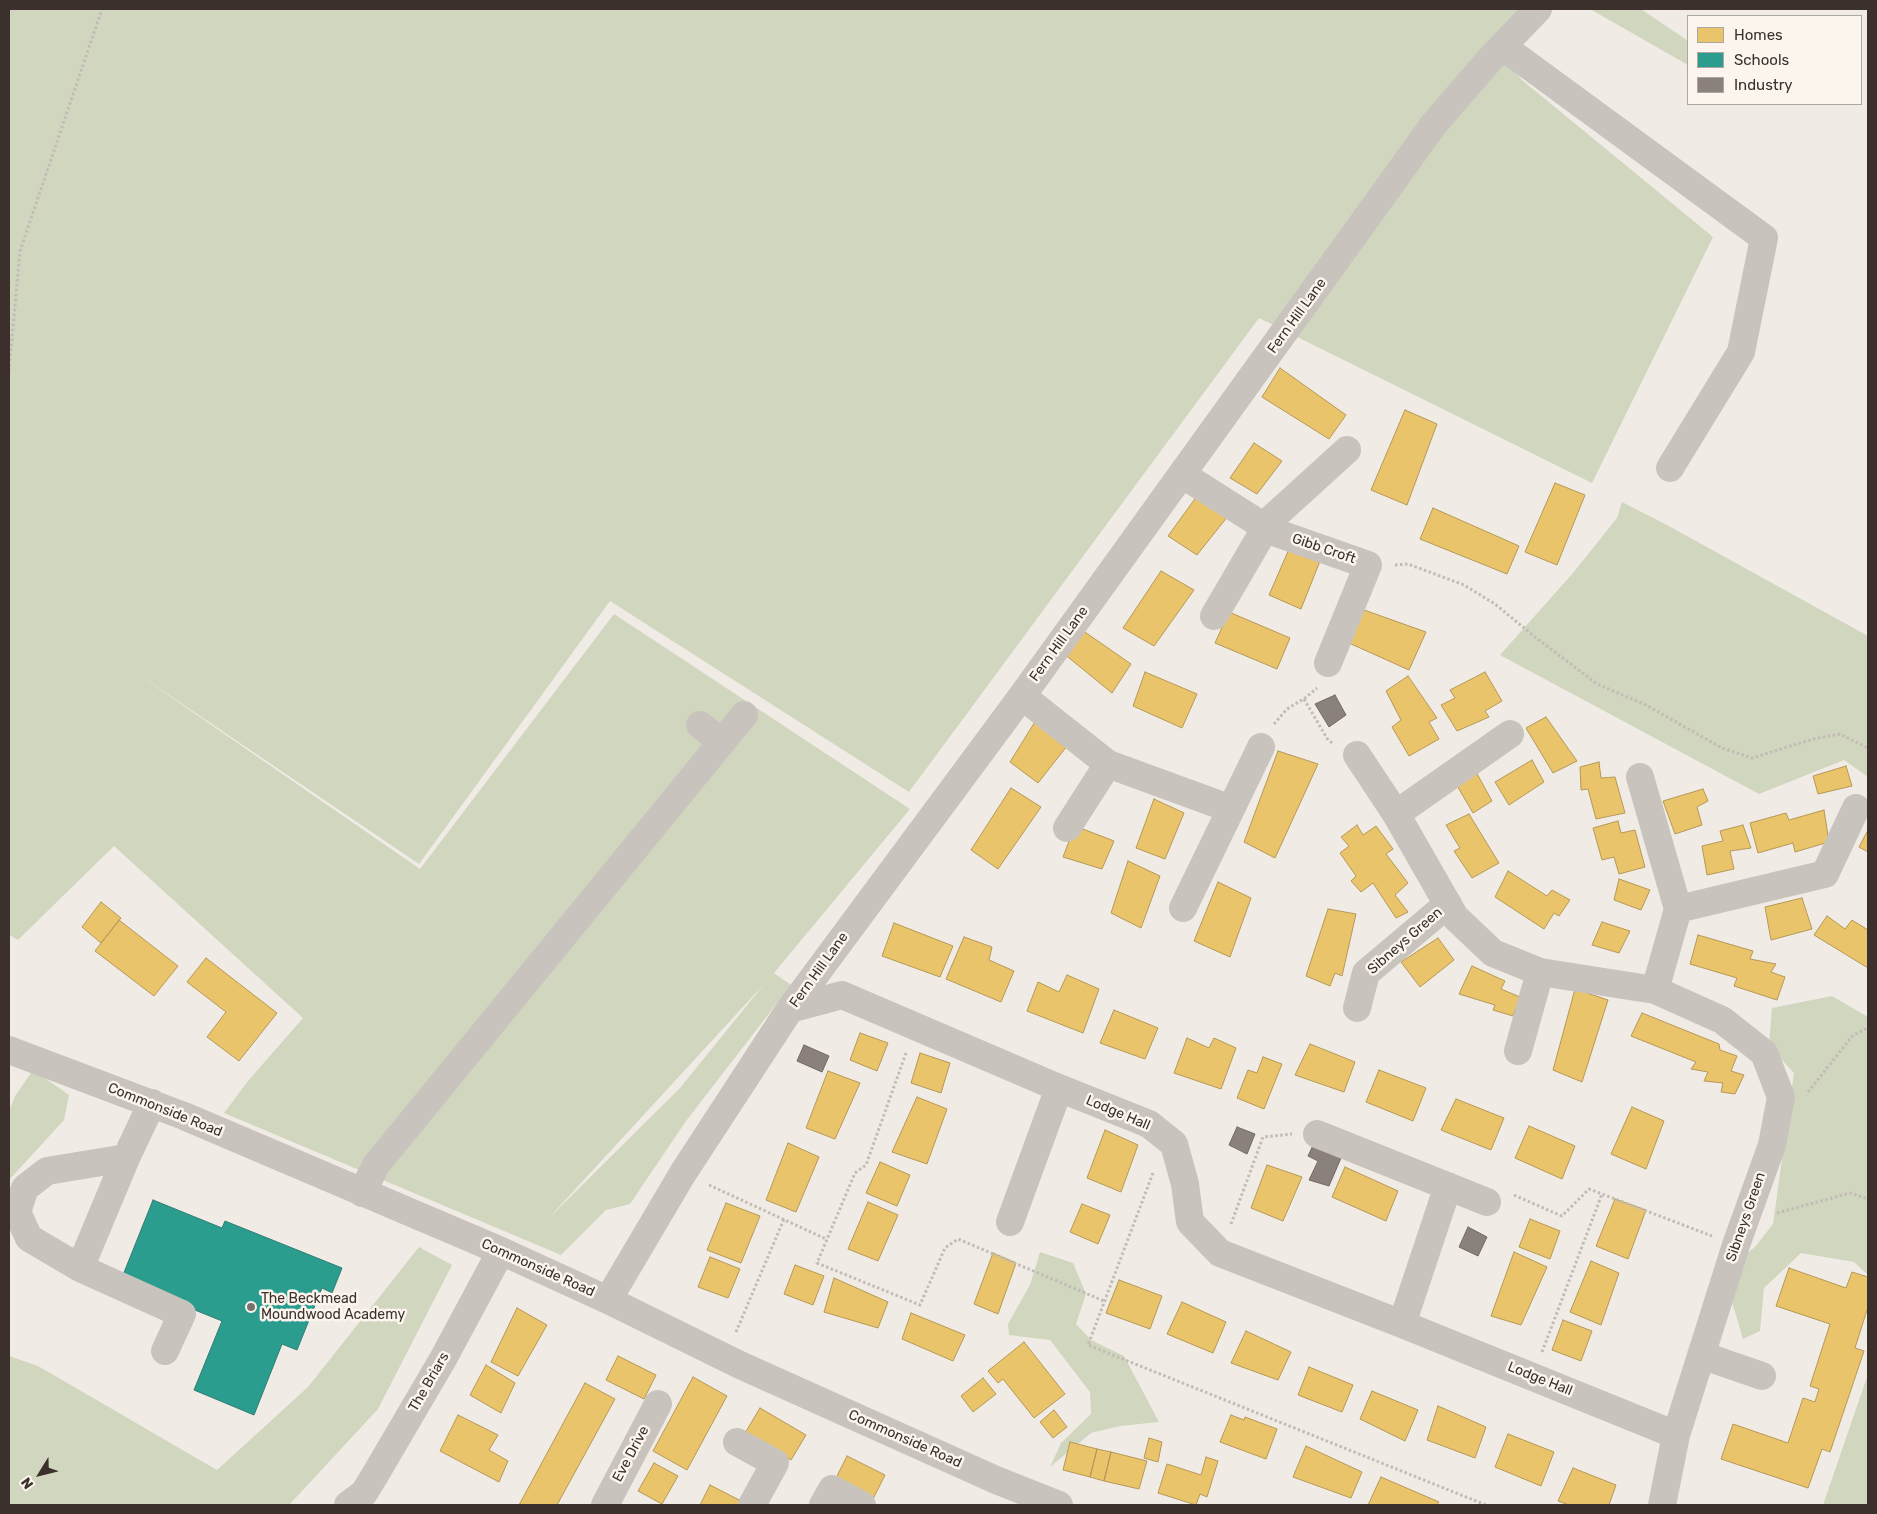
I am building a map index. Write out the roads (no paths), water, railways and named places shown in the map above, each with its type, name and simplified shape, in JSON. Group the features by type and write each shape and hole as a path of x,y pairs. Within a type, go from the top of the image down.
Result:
{"street":[{"name":"Fern Hill Lane","path":"608,1300 682,1173 790,1009 1022,696 1434,124 1502,46 1538,9"},
{"path":"1502,46 1764,238 1741,352 1670,468"},
{"path":"1214,616 1270,520 1347,450"},
{"name":"Gibb Croft","path":"1182,475 1266,527 1368,565 1328,663"},
{"path":"1022,696 1108,764 1231,809"},
{"path":"362,1193 376,1165 744,715"},
{"path":"700,725 722,742"},
{"path":"1396,814 1510,734"},
{"path":"1183,908 1265,739"},
{"name":"Sibneys Green","path":"1357,756 1396,814 1456,917 1493,953 1540,972 1655,990 1722,1020 1764,1053 1781,1097 1772,1145 1740,1233 1676,1435 1662,1505"},
{"path":"1067,828 1108,764"},
{"path":"1640,777 1678,909 1655,990"},
{"path":"1678,909 1825,874 1856,808"},
{"name":"Sibneys Green","path":"1357,1008 1366,974 1448,904"},
{"path":"1518,1051 1540,972"},
{"name":"Lodge Hall","path":"790,1009 842,995 1149,1124 1174,1144 1185,1184 1190,1222 1220,1253 1533,1376 1676,1435"},
{"name":"Commonside Road","path":"9,1050 152,1103 501,1251 608,1300 725,1358 996,1480 1058,1505"},
{"path":"1010,1222 1060,1088"},
{"path":"80,1268 126,1158 152,1103"},
{"path":"1317,1134 1487,1202"},
{"path":"126,1158 47,1172 25,1188 17,1212 29,1238 80,1268 182,1314 164,1351"},
{"path":"1402,1324 1448,1186"},
{"name":"The Briars","path":"348,1505 364,1493 375,1475 443,1359 501,1251"},
{"path":"1701,1355 1762,1376"},
{"name":"Eve Drive","path":"610,1503 658,1404"},
{"path":"737,1442 775,1463 752,1505"},
{"path":"823,1505 832,1489 862,1505"}],"place":[{"name":"The Beckmead Moundwood Academy","path":"251,1307"}]}
